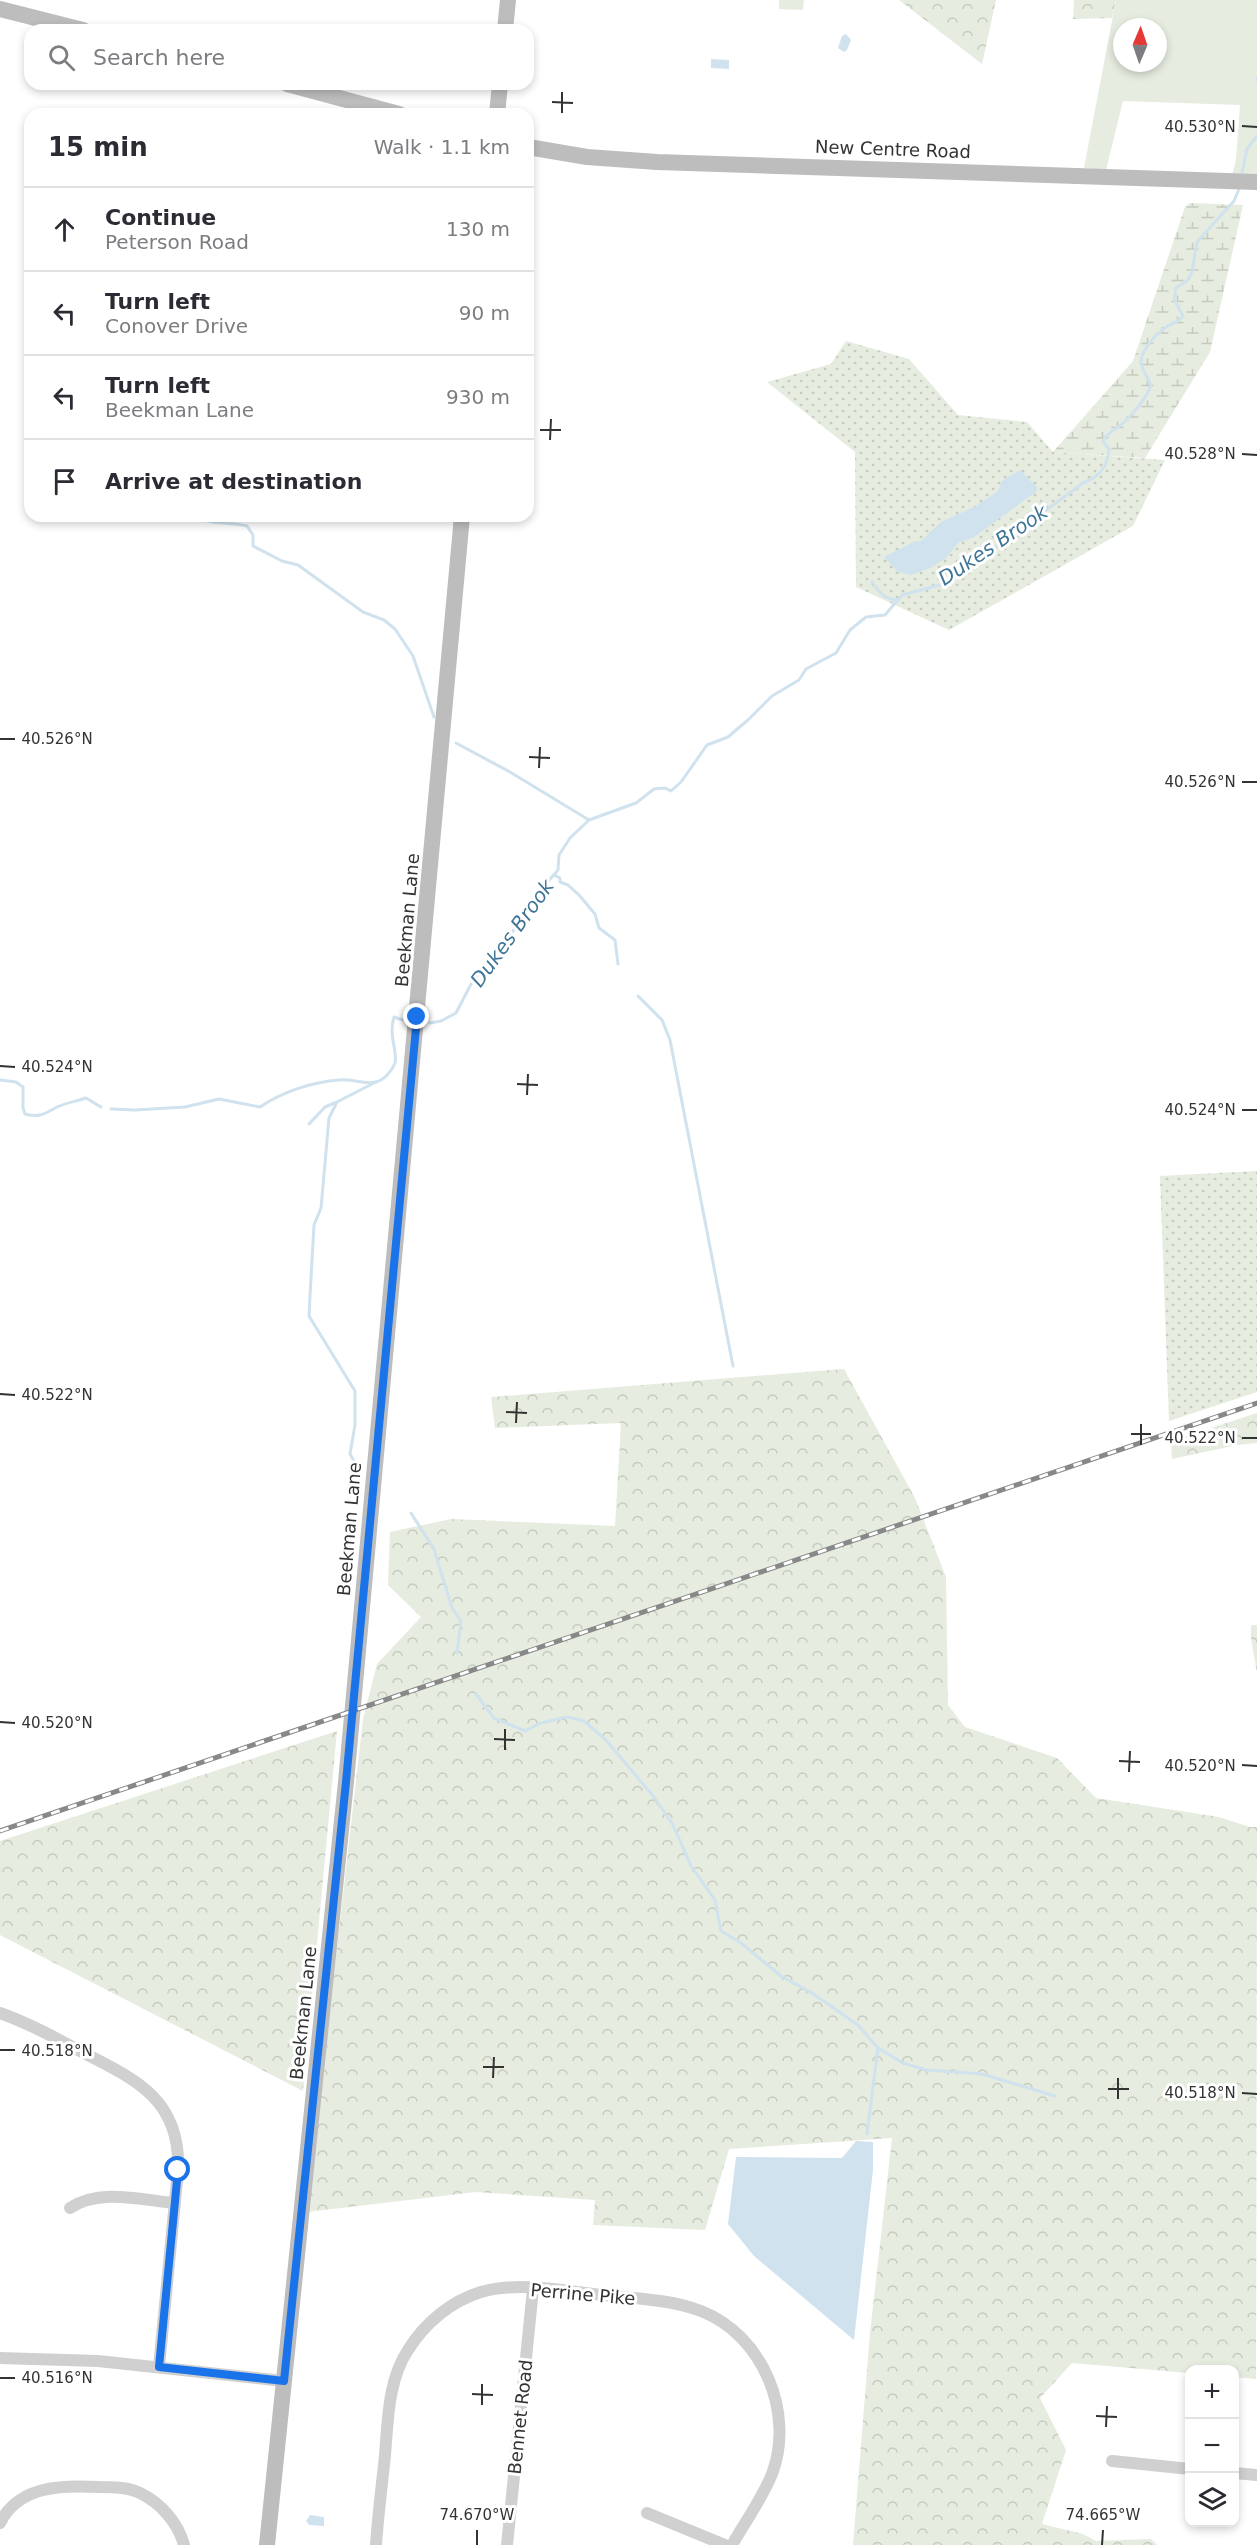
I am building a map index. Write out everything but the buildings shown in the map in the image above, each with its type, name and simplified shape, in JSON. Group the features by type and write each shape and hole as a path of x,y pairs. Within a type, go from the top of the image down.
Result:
{"street":[{"path":"505,24 507,0"},
{"path":"0,9 59,24"},
{"path":"309,90 377,108"},
{"path":"498,108 499,90"},
{"name":"New Centre Road","path":"534,148 587,157 657,162 1257,182"},
{"name":"Beekman Lane","path":"267,2545 346,1782 461,522"},
{"path":"0,2013 23,2021 122,2072 150,2092 170,2121 179,2156 159,2367"},
{"path":"70,2208 83,2199 102,2196 175,2204"},
{"name":"Perrine Pike","path":"376,2545 390,2399 399,2367 423,2329 443,2312 467,2298 498,2289 533,2289 669,2302 687,2306 718,2321 746,2344 768,2376 777,2408 779,2426 777,2452 772,2473 732,2545"},
{"name":"Bennet Road","path":"507,2545 533,2289"},
{"path":"0,2358 58,2358 284,2381"},
{"path":"1112,2461 1185,2468"},
{"path":"1239,2473 1257,2475"},
{"path":"0,2523 8,2511 24,2498 51,2487 126,2488 140,2493 163,2509 173,2520 184,2545"},
{"path":"647,2513 725,2545"}],"green space":[{"path":"779,0 804,0 803,10 779,9"},
{"path":"899,0 996,0 982,64"},
{"path":"1074,0 1116,0 1112,18 1073,19"},
{"path":"1116,0 1257,0 1257,176 1232,175 1236,160 1240,105 1123,101 1106,170 1084,168"},
{"path":"1190,203 1243,205 1210,352 1145,458 1053,452 1133,361 1185,207"},
{"path":"846,341 909,359 958,415 1027,422 1053,452 1165,460 1133,526 949,630 856,587 855,452 767,382 831,364"},
{"path":"1257,1171 1257,1392 1169,1421 1160,1176"},
{"path":"844,1369 915,1498 946,1577 948,1705 965,1727 1057,1758 1096,1798 1219,1817 1257,1827 1256,2379 1239,2377 1239,2365 1185,2365 1185,2373 1072,2363 1040,2398 1066,2450 1042,2524 1083,2534 1096,2541 1151,2539 1157,2545 853,2545 870,2333 892,2138 729,2149 705,2230 593,2225 595,2200 476,2192 307,2212 363,1719 377,1664 421,1617 388,1585 390,1532 451,1519 615,1526 621,1423 495,1428 491,1397"},
{"path":"1257,1413 1257,1443 1172,1459 1171,1441"},
{"path":"1251,1625 1257,1625 1257,1673 1251,1638"},
{"path":"337,1731 303,2091 0,1935 0,1841"}],"water":[{"path":"846,34 851,40 844,52 838,48 842,36"},
{"path":"711,59 729,60 729,69 711,68"},
{"path":"1020,470 1036,486 1037,491 974,537 958,543 946,558 932,567 911,575 898,572 884,557 913,542 921,541 941,522 976,506 998,491 1002,481"},
{"path":"856,2141 873,2142 873,2170 854,2340 754,2256 728,2224 736,2157 842,2158"},
{"path":"310,2515 324,2517 324,2526 309,2525 306,2521"}],"waterway":[{"name":"Dukes Brook","path":"1242,173 1247,149 1257,136"},
{"name":"Dukes Brook","path":"430,1023 441,1021 456,1013 470,986 486,963 507,941 531,901 558,870 559,855 570,838 589,820 636,803 654,789 665,788 671,791 681,782 707,745 728,737 772,696 799,680 806,669 836,653 850,630 866,617 885,615 902,595 943,584 1083,483 1094,478 1102,470 1107,461 1109,449 1103,441 1134,411 1151,385 1141,363 1144,352 1159,333 1183,316 1174,299 1176,288 1188,280 1192,272 1197,242 1234,201 1239,189"},
{"path":"214,522 247,526 253,535 253,546 282,561 298,565 363,612 384,620 395,629 413,656 434,717"},
{"path":"872,582 886,597 898,600"},
{"path":"456,743 510,772 589,820"},
{"path":"554,875 579,895 595,914 599,928 615,940 618,964"},
{"path":"638,996 662,1020 670,1040 733,1366"},
{"name":"Dukes Brook","path":"111,1109 185,1107 219,1099 260,1107 288,1092 318,1083 343,1080 376,1082 387,1075 395,1063 392,1024 394,1017 403,1020"},
{"name":"Dukes Brook","path":"0,1080 16,1082 23,1087 25,1114 42,1115 60,1106 86,1098 101,1107"},
{"path":"358,1468 350,1454 355,1425 355,1391 309,1316 314,1225 321,1208 329,1118 337,1102 376,1082"},
{"path":"309,1124 325,1107 337,1102"},
{"path":"411,1513 434,1549 452,1608 461,1621 457,1653"},
{"path":"476,1694 494,1718 525,1731 541,1723 567,1717 584,1721 605,1739 654,1797 673,1825 691,1866 715,1900 721,1931 741,1943 781,1976 812,1993 858,2025 878,2048 903,2063 926,2070 982,2074 1055,2096"},
{"path":"867,2134 878,2048"}],"railway":[{"path":"0,1831 1257,1403"}],"route":[{"path":"178,2170 159,2367 284,2381 346,1782 417,1017"}]}
